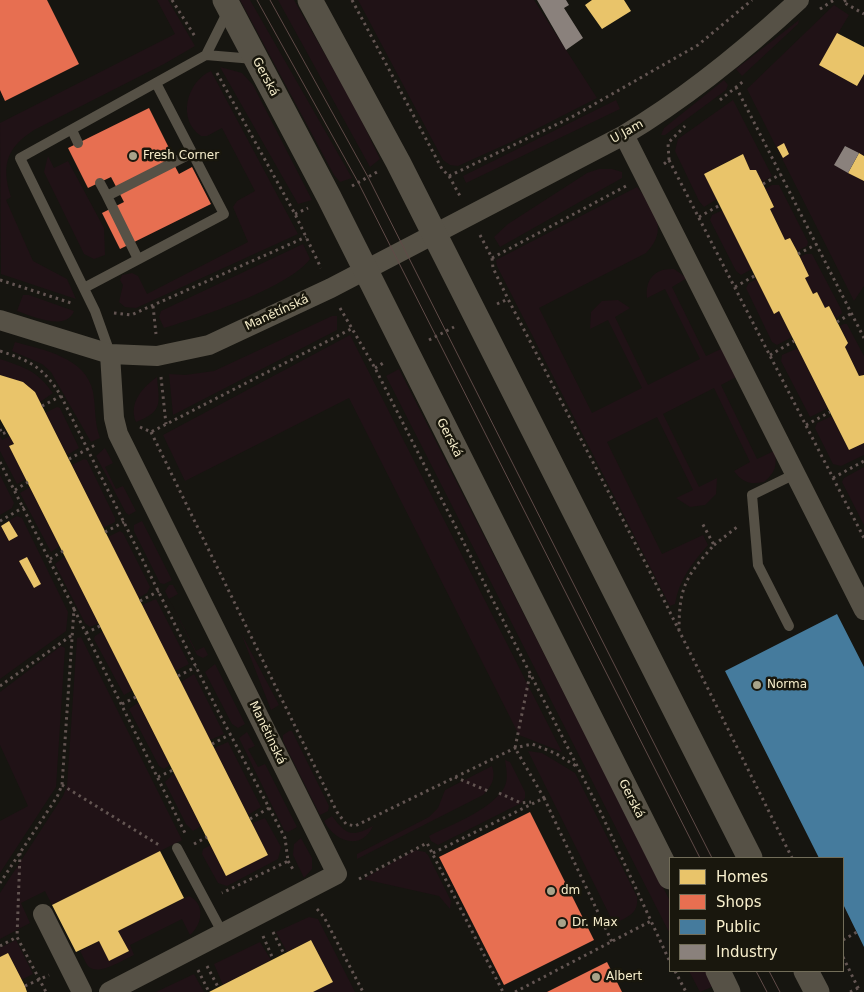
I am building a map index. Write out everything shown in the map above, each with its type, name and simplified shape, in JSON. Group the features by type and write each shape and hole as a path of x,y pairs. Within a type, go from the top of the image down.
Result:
{"street":[{"path":"310,0 398,162 749,857"},
{"name":"U Jam","path":"434,234 624,135 664,111 758,38 799,0"},
{"name":"Gerská","path":"227,4 329,198 669,875"},
{"path":"624,135 864,610"},
{"name":"Manětínská","path":"0,320 110,354 157,356 209,346 331,288 434,234"},
{"name":"Manětínská","path":"109,992 337,874 118,434 114,418 110,354"},
{"path":"43,914 82,992"},
{"path":"718,972 728,992"},
{"path":"807,972 817,992"}],"lane":[{"path":"206,55 227,4"},
{"path":"110,354 95,311 20,158 206,55 256,60"},
{"path":"84,288 224,214 156,83"},
{"path":"72,130 78,143"},
{"path":"107,196 192,153"},
{"path":"100,182 138,259"},
{"path":"789,626 758,564 752,495 795,474"},
{"path":"178,848 222,932"}],"path":[{"path":"172,0 206,55 295,214 331,288"},
{"path":"352,0 492,258 493,268 508,299 679,632 792,857"},
{"path":"449,176 570,118 698,45 752,0"},
{"path":"818,11 834,0"},
{"path":"839,0 845,1 864,14"},
{"path":"725,64 864,338"},
{"path":"713,105 737,88 750,75"},
{"path":"690,122 668,143 670,160 864,536"},
{"path":"295,214 429,145"},
{"path":"492,258 645,176 670,160"},
{"path":"763,184 781,174"},
{"path":"699,217 720,205"},
{"path":"0,280 95,311 131,315 306,237"},
{"path":"798,254 817,244"},
{"path":"735,287 756,275"},
{"path":"375,368 508,299"},
{"path":"837,322 852,314"},
{"path":"151,432 351,329 361,341 375,368 601,813 669,960"},
{"path":"770,355 794,342"},
{"path":"0,351 28,361 41,369 61,396 196,667 285,838 288,861 216,896"},
{"path":"42,406 61,396"},
{"path":"806,425 830,412"},
{"path":"118,434 140,427 151,432 337,812 346,824 356,826 515,748 532,744 555,753 577,766"},
{"path":"0,429 2,434 7,432"},
{"path":"69,459 87,450"},
{"path":"833,478 864,461"},
{"path":"0,462 187,837"},
{"path":"15,490 28,482"},
{"path":"0,521 24,507"},
{"path":"679,632 682,588 702,558 754,512"},
{"path":"701,521 714,546"},
{"path":"105,532 124,522"},
{"path":"50,559 62,552"},
{"path":"140,601 159,591"},
{"path":"0,883 57,797 62,784 74,609"},
{"path":"86,633 100,626"},
{"path":"0,686 72,635"},
{"path":"178,676 196,667"},
{"path":"530,674 515,748 544,798 612,942"},
{"path":"122,704 136,697"},
{"path":"212,744 231,734"},
{"path":"158,777 173,770"},
{"path":"454,777 488,791"},
{"path":"62,784 166,849 178,848"},
{"path":"499,793 521,803 534,802"},
{"path":"432,853 544,798"},
{"path":"250,819 270,808"},
{"path":"196,854 191,845 207,838"},
{"path":"351,884 427,842 503,992"},
{"path":"20,852 17,937 46,992"},
{"path":"313,906 324,916 364,992"},
{"path":"515,992 651,921"},
{"path":"274,959 261,933 278,925"},
{"path":"271,929 284,954"},
{"path":"844,939 857,932"},
{"path":"0,946 17,937"},
{"path":"844,959 859,990 850,992"},
{"path":"209,992 196,967 206,962 218,988"},
{"path":"676,972 686,992"}],"shaded area":[{"path":"157,0 168,0 195,46 164,64 34,130 17,144 8,159 6,176 11,197 6,200 33,261 67,279 76,299 1,274 0,123 175,34"},
{"path":"240,0 250,0 352,178 340,182 334,175"},
{"path":"278,0 294,0 355,107 380,159 370,167"},
{"path":"358,0 534,0 597,98 511,142 458,166 450,165 443,160"},
{"path":"834,5 849,15 819,65 857,86 864,74 864,156 845,146 835,165 864,181 864,286 854,301 747,89"},
{"path":"799,20 798,24 742,76 736,69"},
{"path":"220,67 242,73 253,85 312,200 298,204"},
{"path":"211,71 298,234 136,308 125,307 119,302 123,285 120,280 122,275 132,273 138,276 147,294 248,242 233,207 237,201 255,191 222,128 207,136 201,136 189,121 187,111 191,92 202,76"},
{"path":"724,80 728,85 726,90 665,135 661,135 664,128"},
{"path":"616,100 620,109 466,183 463,176"},
{"path":"733,100 772,176 762,182 756,170 750,170 742,154 704,174 717,199 704,207 699,201 675,151 678,139"},
{"path":"48,156 54,168 68,161 104,228 105,255 94,259 84,254 44,172"},
{"path":"599,169 612,169 622,172 622,178 500,247 494,237 508,224 587,173"},
{"path":"772,185 779,185 808,242 807,246 797,251 790,238 785,240 770,209 774,207 765,189"},
{"path":"637,187 654,211 657,219 657,236 646,253 539,308 592,413 642,388 608,320 590,329 591,312 602,301 618,300 630,308 615,317 648,385 700,359 665,289 647,298 648,285 653,276 661,270 674,269 687,278 672,287 706,356 723,348 738,376 721,385 757,459 774,451 776,460 773,472 764,482 747,482 737,475 734,471 750,462 714,388 663,414 699,487 717,478 716,494 705,505 690,507 676,498 693,490 657,417 607,442 662,554 703,535 708,545 687,572 675,604 670,606 497,266 496,260"},
{"path":"723,210 752,269 741,275 736,271 710,220 712,215"},
{"path":"303,244 310,259 299,270 284,280 242,300 164,328 159,317 161,311"},
{"path":"812,254 841,309 842,313 836,319 829,306 825,308 817,292 813,294 805,278 808,275 799,257"},
{"path":"757,279 779,311 792,337 777,345 772,342 746,288 749,283"},
{"path":"23,295 29,295 74,311 64,321 56,322 40,319 17,311"},
{"path":"332,316 337,316 337,330 173,415 169,374 185,375 214,371"},
{"path":"847,324 864,356 864,375 859,376 845,347 848,343 840,326"},
{"path":"350,335 562,752 519,735 349,398 185,481 163,435"},
{"path":"15,342 62,357 82,371 89,380 93,392 100,438 91,442 51,372 42,364 12,351"},
{"path":"798,348 828,408 810,417 781,361 782,355"},
{"path":"0,359 30,371 41,379 53,393 40,402 28,387 18,381 0,375"},
{"path":"399,369 669,899 669,932 386,376"},
{"path":"157,377 158,405 151,414 136,422 134,415 135,402 142,391"},
{"path":"57,407 60,408 79,448 67,455 45,413"},
{"path":"832,416 849,450 864,443 864,455 841,466 833,464 815,428 817,423"},
{"path":"0,436 2,440 10,436 14,444 9,446 26,479 17,484 0,451"},
{"path":"105,448 113,463 105,467 116,489 123,486 136,511 129,515 126,513 96,456"},
{"path":"84,459 87,460 115,518 115,522 103,528 72,465"},
{"path":"864,467 864,525 842,482 844,478"},
{"path":"0,475 14,503 12,508 0,515"},
{"path":"30,487 60,546 51,552 20,493"},
{"path":"17,516 22,518 68,612 66,631 0,679 0,526"},
{"path":"142,521 172,580 164,584 160,583 134,531 134,525"},
{"path":"120,531 123,533 150,587 147,593 138,598 108,537"},
{"path":"65,556 99,623 90,627 85,623 55,564"},
{"path":"169,585 173,585 178,594 169,599 165,591"},
{"path":"156,599 189,664 175,671 142,605"},
{"path":"169,599 196,651 204,647 208,655 203,658 197,655"},
{"path":"103,631 133,690 124,695 94,639 95,636"},
{"path":"241,633 279,705 271,710"},
{"path":"81,637 182,840 52,905 45,891 21,903 30,923 0,939 0,893 63,796 67,786 77,638"},
{"path":"61,646 65,648 56,787 0,873 0,821 28,806 0,745 0,692"},
{"path":"215,664 245,724 238,728 232,724 205,672"},
{"path":"194,674 224,734 210,740 181,682"},
{"path":"139,702 170,765 164,769 159,766 129,709"},
{"path":"292,731 329,806 328,811 320,815 283,741 283,735"},
{"path":"247,732 255,746 248,749 258,767 265,764 297,827 288,832 284,830 239,738"},
{"path":"228,742 261,807 248,815 214,748"},
{"path":"528,751 542,753 575,773 637,897 636,907 628,917 614,924"},
{"path":"505,760 510,762 525,792 525,798 521,803 438,845 431,841 429,836 473,814 494,800 502,792 507,780"},
{"path":"492,766 494,774 492,782 483,795 357,859 357,854 429,817 438,808 445,790"},
{"path":"174,773 201,826 193,831 186,824 165,782"},
{"path":"332,816 342,828 350,833 360,832 373,826 362,839 348,841 334,834 328,828 324,821"},
{"path":"265,818 281,847 278,859 227,886 218,883 202,854 203,849 211,845 268,855 252,823"},
{"path":"301,838 312,858 312,869 304,878 293,855 294,844"},
{"path":"415,850 425,852 428,855 451,901 450,909 439,896 363,879"},
{"path":"189,896 198,904 200,909 197,926 190,935 182,919 130,945 134,955 118,963 98,969 92,969 88,966 80,951 99,941 109,961 128,951 118,931"},
{"path":"309,917 318,919 355,992 313,992 333,982 311,940 287,952 276,932"},
{"path":"16,940 33,974 21,980 8,953 0,957 0,948"},
{"path":"260,942 271,960 223,985 214,964"},
{"path":"690,972 707,972 714,986 700,992"},
{"path":"194,974 204,992 156,992"}],"building: Homes":[{"path":"592,0 624,0 631,11 602,29 585,5"},
{"path":"837,33 864,47 864,74 857,86 819,65"},
{"path":"784,143 789,154 783,158 777,147"},
{"path":"859,153 864,156 864,181 848,173"},
{"path":"743,154 750,170 756,170 763,184 774,207 770,209 785,240 790,238 797,251 809,276 805,278 813,294 817,292 825,308 829,306 848,343 845,347 859,376 864,375 864,443 849,450 779,311 774,314 704,174"},
{"path":"0,375 23,382 35,392 268,855 226,876 9,446 14,444 0,419"},
{"path":"9,521 18,536 9,541 1,526"},
{"path":"27,557 41,584 34,588 19,561"},
{"path":"160,851 184,898 118,931 129,951 109,961 99,941 76,952 52,905"},
{"path":"311,940 333,982 313,992 209,992"},
{"path":"8,953 27,992 0,992 0,957"}],"building: Shops":[{"path":"0,0 47,0 79,64 5,101 0,90"},
{"path":"149,108 169,148 166,149 179,174 192,167 211,204 120,249 102,213 124,202 111,177 88,188 68,148"},
{"path":"530,812 594,940 504,985 439,857"},
{"name":"Albert","path":"607,962 622,992 547,992"}],"building: Public":[{"path":"837,614 864,667 864,947 844,906 844,857 818,857 725,671"}],"building: Industry":[{"path":"537,0 566,0 569,5 564,8 583,38 566,50"},
{"path":"845,146 859,153 848,173 834,165"}],"tram line":[{"path":"257,0 358,182 699,857"},
{"path":"270,0 368,177 711,857"},
{"path":"757,972 767,992"},
{"path":"770,972 780,992"}],"place":[{"name":"Fresh Corner","path":"133,156"},
{"name":"Norma","path":"757,685"},
{"name":"dm","path":"551,891"},
{"name":"Dr. Max","path":"562,923"},
{"name":"Albert","path":"596,977"}]}
